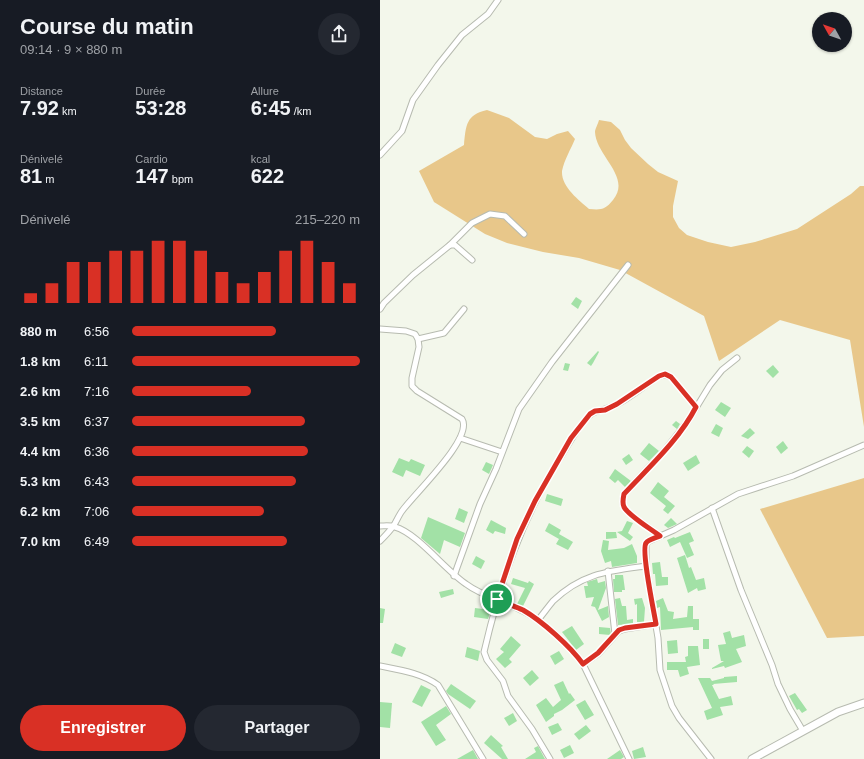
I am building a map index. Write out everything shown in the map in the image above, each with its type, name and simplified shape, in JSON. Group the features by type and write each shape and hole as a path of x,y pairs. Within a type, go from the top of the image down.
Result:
{"street":[{"path":"380,155 402,131 413,100 438,65 462,35 488,14 498,0"},
{"path":"380,309 413,275 450,245 472,222 490,214 505,216 524,234"},
{"path":"450,245 455,245 472,260"},
{"path":"454,576 480,504 496,469 519,409 537,381 628,265"},
{"path":"418,339 444,333 464,309"},
{"path":"380,330 406,331 415,334 418,339 419,347 412,378 412,386 417,391 462,419 465,423 460,438 440,468 402,511 394,526 380,541"},
{"path":"660,536 628,512 623,506 622,500 624,494 688,421 710,385 722,370 737,358"},
{"path":"550,759 532,729 508,696 503,681 487,660 484,652 497,599 517,539 535,501 571,438 590,414 595,411 605,410 617,404 659,376 665,374 671,377 696,407"},
{"path":"460,438 502,452"},
{"path":"711,759 679,718 672,706 660,670 656,624 646,566 646,544 649,540 674,530 738,494 793,476 864,445"},
{"path":"712,508 741,590 778,684 790,710 803,731"},
{"path":"380,526 394,526 408,533 454,576 476,592 497,599 538,620 577,655 583,664 629,759"},
{"path":"538,620 553,602 567,589 582,579 608,572 646,566"},
{"path":"608,572 615,634"},
{"path":"583,664 598,653 619,630 656,624"},
{"path":"380,666 415,673 430,680 438,686 483,759"},
{"path":"752,759 838,712 864,703"}],"shaded area":[{"path":"487,110 509,118 535,137 547,139 568,131 575,139 564,163 562,177 571,193 589,209 605,208 613,200 618,191 616,175 612,166 601,150 595,132 599,120 611,122 620,130 631,148 648,164 658,172 678,181 673,206 673,217 679,228 687,235 708,242 731,247 755,242 797,229 851,194 860,186 864,186 864,427 850,340 780,320 719,361 704,316 620,270 579,258 543,252 507,243 485,234 434,202 419,171 464,145 465,132 468,122 475,115"},
{"path":"864,478 864,636 827,638 760,509"}],"building":[{"path":"576,297 582,301 578,309 571,304"},
{"path":"598,351 599,352 591,366 587,363"},
{"path":"565,363 570,364 568,371 563,370"},
{"path":"773,365 779,372 773,378 766,371"},
{"path":"721,402 731,408 725,417 715,410"},
{"path":"676,421 680,424 677,429 672,425"},
{"path":"716,424 723,428 719,437 711,433"},
{"path":"750,428 755,433 748,439 741,436"},
{"path":"783,441 788,448 781,454 776,447"},
{"path":"649,443 659,451 649,461 640,454"},
{"path":"747,446 754,451 749,458 742,452"},
{"path":"629,454 633,460 626,465 622,459"},
{"path":"696,455 700,463 688,471 683,463"},
{"path":"399,458 409,462 411,459 425,465 420,476 406,470 403,477 392,472"},
{"path":"486,462 493,465 489,474 482,470"},
{"path":"615,469 631,481 625,487 618,480 615,483 609,478"},
{"path":"658,482 669,491 664,497 675,506 668,514 663,510 666,506 650,493"},
{"path":"547,494 563,499 561,506 545,501"},
{"path":"459,508 468,512 464,523 455,519"},
{"path":"428,517 465,533 460,547 444,540 440,554 421,538"},
{"path":"671,518 677,524 668,528 664,525"},
{"path":"491,520 506,528 505,534 495,531 493,534 486,530"},
{"path":"627,521 633,523 628,533 633,537 630,541 617,532 622,531"},
{"path":"549,523 561,530 559,534 573,542 568,550 556,544 559,539 545,531"},
{"path":"606,532 616,532 617,538 606,539"},
{"path":"690,532 694,541 689,543 694,555 687,558 680,542 670,547 667,540"},
{"path":"603,540 609,541 608,550 624,548 632,544 637,556 637,563 612,567 611,561 605,563 601,551"},
{"path":"685,555 689,568 691,567 696,580 704,578 706,589 698,591 697,588 688,593 677,558"},
{"path":"476,556 485,561 481,569 472,564"},
{"path":"660,562 662,577 668,577 668,585 656,586 652,563"},
{"path":"615,575 623,575 625,590 622,590 622,592 614,592 613,579 615,579"},
{"path":"513,578 528,583 529,581 534,584 523,606 517,604 525,588 511,584"},
{"path":"597,579 598,583 605,581 606,588 598,610 608,606 609,617 602,621 595,607 591,606 594,597 586,598 584,586 588,586 587,582"},
{"path":"453,589 454,594 441,598 439,592"},
{"path":"620,598 622,606 626,606 627,620 633,619 633,624 618,625 615,599"},
{"path":"642,598 645,608 644,622 637,622 637,604 635,605 634,599"},
{"path":"663,598 668,611 674,612 673,619 687,617 688,606 693,606 693,619 699,619 699,630 693,630 693,627 661,630 660,607 657,608 656,601"},
{"path":"380,608 385,609 383,623 380,623"},
{"path":"475,608 491,610 488,619 474,617"},
{"path":"572,626 584,644 576,650 562,632"},
{"path":"599,627 610,628 611,634 599,634"},
{"path":"730,631 732,638 744,635 746,646 736,649 742,662 725,668 724,666 712,669 724,661 721,661 718,645 726,644 723,633"},
{"path":"511,636 521,645 509,659 512,662 505,668 496,659 504,652 500,649"},
{"path":"703,639 709,639 709,649 703,649"},
{"path":"677,640 678,653 668,654 667,641"},
{"path":"395,643 406,648 402,657 391,653"},
{"path":"688,646 698,646 700,665 687,667 689,674 680,677 678,670 667,670 667,662 686,662 685,657 688,656"},
{"path":"467,647 480,651 478,661 465,657"},
{"path":"559,651 564,659 555,665 550,656"},
{"path":"532,670 539,678 530,686 523,678"},
{"path":"737,676 737,682 712,685 719,699 731,696 733,705 720,707 723,715 707,720 704,711 712,708 698,678 710,678 712,681 724,677"},
{"path":"563,681 569,694 570,693 575,700 554,714 554,716 546,722 536,705 546,698 553,707 561,700 554,685"},
{"path":"451,684 476,701 470,709 448,694 446,691"},
{"path":"421,685 431,690 422,707 412,702"},
{"path":"795,693 807,710 802,713 799,709 797,710 789,696"},
{"path":"585,700 594,715 585,720 576,705"},
{"path":"380,702 392,703 390,728 380,727"},
{"path":"446,706 451,714 436,725 446,740 436,746 421,722"},
{"path":"513,713 517,721 509,726 504,718"},
{"path":"558,723 562,730 552,735 548,727"},
{"path":"586,725 591,731 579,740 574,734"},
{"path":"491,735 503,746 501,747 508,759 502,759 484,743"},
{"path":"570,745 574,753 564,758 560,750"},
{"path":"538,746 545,759 525,759 536,752 534,748"},
{"path":"643,747 646,757 634,759 632,751"},
{"path":"473,750 478,759 457,759"},
{"path":"620,750 624,757 621,759 607,759"}],"route":[{"path":"665,374 671,377 696,407 688,421 665,450 624,494 622,500 623,506 628,512 660,536 649,540 645,548 646,566 656,624 619,630 593,658 583,664 577,655 538,620 497,599 517,539 535,501 571,438 590,414 595,411 605,410 617,404 659,376 665,374"}]}
